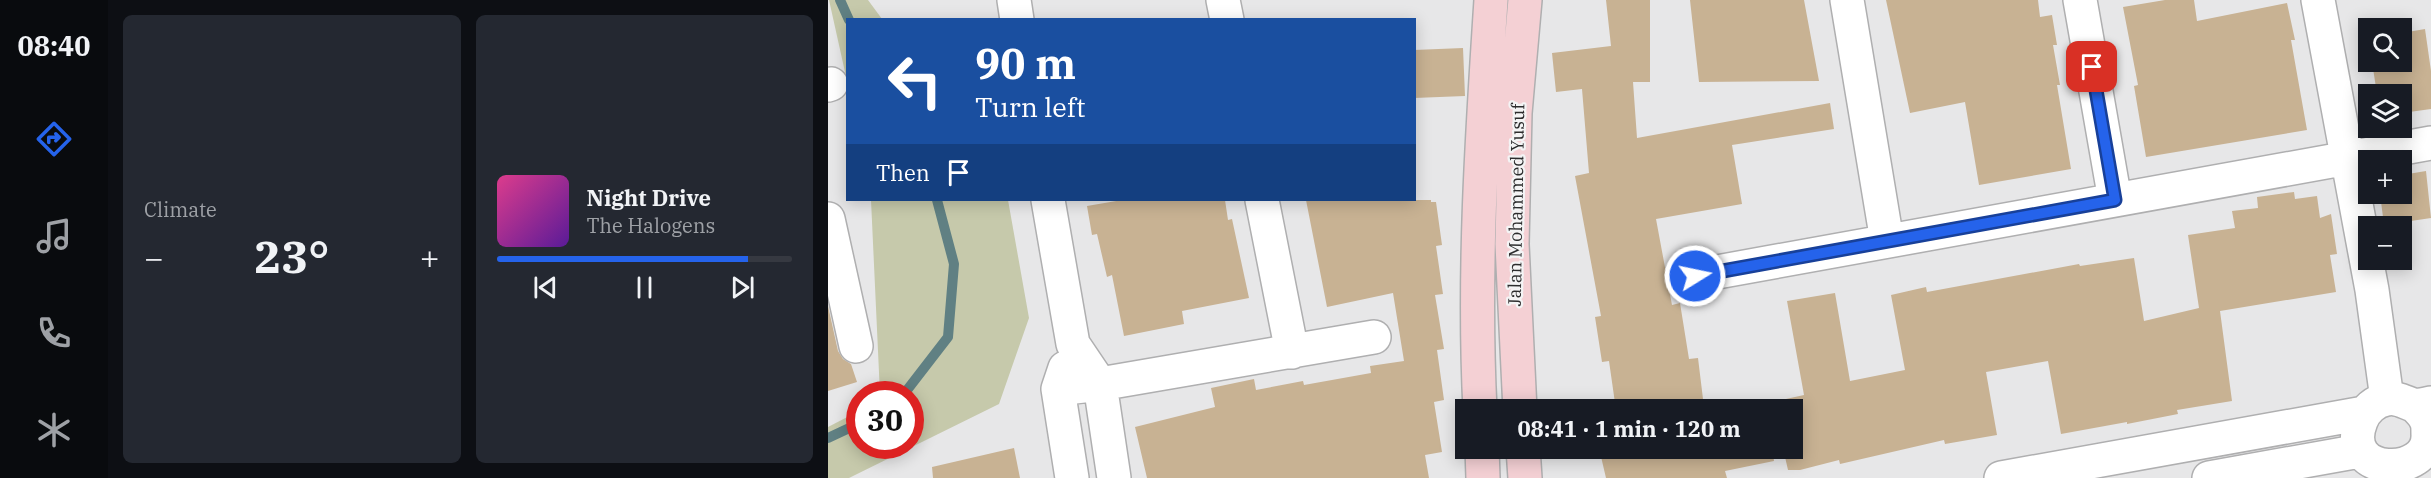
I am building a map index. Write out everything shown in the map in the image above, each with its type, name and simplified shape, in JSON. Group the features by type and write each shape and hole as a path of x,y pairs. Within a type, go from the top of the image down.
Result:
{"main road":[{"name":"Jalan Mohammed Yusuf","path":"1480,399 1476,267 1491,0"},
{"name":"Jalan Mohammed Yusuf","path":"1519,399 1512,244 1515,113 1525,0"},
{"path":"1482,459 1483,478"},
{"path":"1524,459 1525,478"}],"street":[{"path":"1014,0 1017,18"},
{"path":"1223,0 1227,18"},
{"path":"1847,0 1887,241"},
{"path":"2080,0 2115,200"},
{"path":"2318,0 2372,290 2399,405"},
{"path":"1695,276 2431,143"},
{"path":"1048,201 1073,344 1100,384 1114,478"},
{"path":"1262,201 1292,352"},
{"path":"828,219 856,346"},
{"path":"1058,388 1100,384 1374,337"},
{"path":"1072,478 1058,388 1073,344"},
{"path":"2374,466 2357,432 2399,405"},
{"path":"2001,478 2399,405 2427,421 2426,455 2402,470 2374,466 2209,478"}],"green space":[{"path":"829,0 868,0 881,18 846,18 846,76"},
{"path":"871,201 1008,201 1029,318 999,404 924,441 924,381 879,381"},
{"path":"846,418 846,459 888,459 849,478 828,478 828,427"}],"building":[{"path":"1606,0 1650,0 1650,82 1633,82 1637,138 1830,103 1834,129 1732,145 1742,204 1656,219 1672,305 1680,303 1689,359 1698,358 1703,399 1614,399 1609,361 1602,362 1595,317 1601,316 1575,176 1589,173 1582,89 1556,92 1552,53 1611,46"},
{"path":"1690,0 1804,0 1819,81 1699,82"},
{"path":"1886,0 2038,0 2040,17 2052,15 2057,45 2053,45 2060,85 2057,85 2071,169 1979,185 1965,102 1910,113"},
{"path":"2165,0 2194,0 2197,21 2287,3 2295,40 2291,40 2307,130 2146,157 2134,86 2138,85 2123,7"},
{"path":"2425,29 2431,71 2431,109 2412,112 2412,84 2375,84 2374,72 2412,72 2412,31"},
{"path":"1463,48 1465,96 1416,98 1416,50"},
{"path":"2426,171 2431,218 2412,221 2412,216 2383,216 2381,204 2412,204 2412,173"},
{"path":"2294,192 2295,199 2317,196 2320,218 2331,214 2337,254 2330,255 2336,292 2220,311 2232,401 2177,410 2178,414 2127,424 2127,422 2061,434 2048,361 1986,372 1997,435 1945,444 1944,440 1840,464 1839,460 1800,470 1788,470 1786,459 1803,459 1803,399 1786,399 1804,395 1787,301 1835,293 1850,381 1905,370 1891,295 1926,287 1927,292 2079,264 2080,266 2134,258 2144,321 2199,308 2188,235 2235,228 2232,211 2258,208 2257,197"},
{"path":"1431,200 1431,202 1436,202 1442,245 1436,246 1443,294 1435,295 1444,349 1437,350 1444,400 1434,402 1442,452 1425,455 1429,478 1147,478 1135,427 1215,407 1211,388 1254,379 1256,390 1303,381 1304,385 1371,373 1370,366 1404,361 1393,293 1327,307 1306,201"},
{"path":"1116,201 1225,201 1228,220 1232,219 1249,298 1182,311 1184,324 1124,336 1112,275 1107,277 1097,234 1092,235 1087,206"},
{"path":"828,306 838,351 843,359 851,364 857,381 846,381 846,385 828,391"},
{"path":"1014,448 1020,478 933,478 932,467"},
{"path":"1602,459 1774,459 1774,461 1725,471 1727,478 1606,478"}],"waterway":[{"path":"840,0 848,18"},
{"path":"914,381 948,337 954,264 937,201"},
{"path":"828,438 846,430"}],"route":[{"path":"1695,276 2115,200 2092,67"}]}
